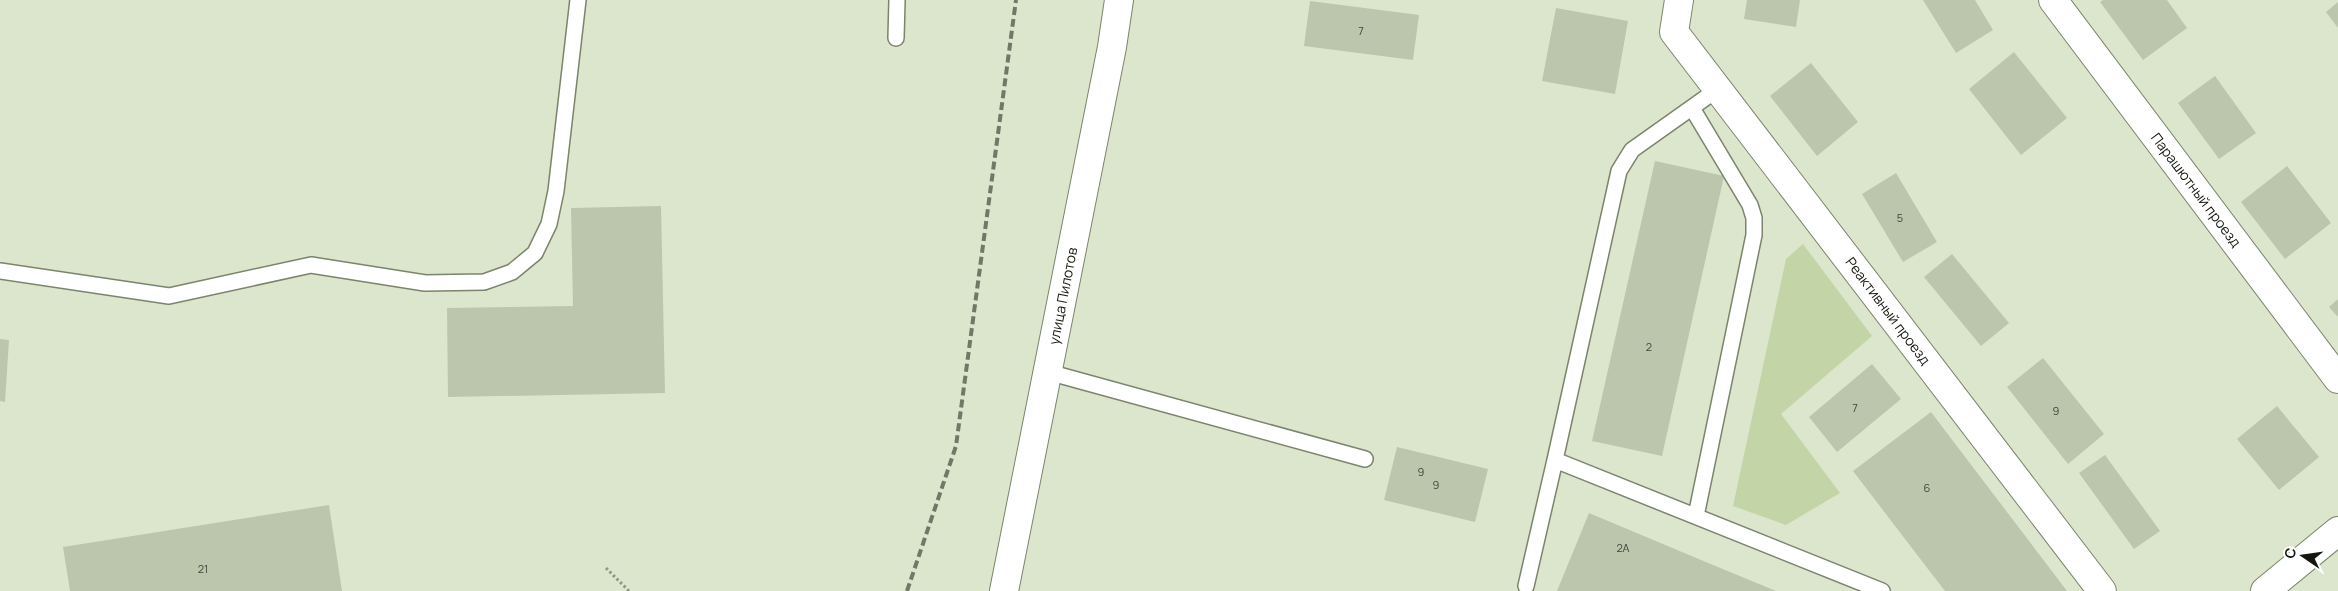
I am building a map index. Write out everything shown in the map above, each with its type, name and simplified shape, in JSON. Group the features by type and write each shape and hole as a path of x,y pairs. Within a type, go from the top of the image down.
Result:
{"street":[{"name":"улица Пилотов","path":"1004,591 1112,47 1119,0"},
{"name":"Реактивный проезд","path":"1679,0 1674,32 2102,591"},
{"name":"Парашютный проезд","path":"2053,0 2338,379"},
{"path":"2265,591 2338,531"}],"lane":[{"path":"0,271 169,296 312,265 425,283 484,282 512,272 535,253 549,224 556,191 578,0"},
{"path":"896,38 897,0"},
{"path":"1526,586 1619,171 1632,150 1718,88"},
{"path":"1692,108 1750,205 1754,218 1754,235 1696,516"},
{"path":"1048,372 1366,459"},
{"path":"1555,460 1882,591"}],"path":[{"path":"606,568 629,591"}],"green space":[{"path":"1803,244 1872,336 1781,414 1840,493 1786,525 1733,506 1786,259"}],"building":[{"path":"1747,0 1800,0 1796,27 1744,19"},
{"path":"1923,0 1975,0 1993,30 1956,53"},
{"path":"2103,0 2167,0 2187,28 2143,60 2100,2"},
{"path":"1310,1 1419,15 1413,60 1304,46"},
{"path":"2338,2 2338,28 2326,12"},
{"path":"1556,8 1628,21 1615,94 1542,81"},
{"path":"2014,52 2067,118 2021,155 1969,89"},
{"path":"1811,63 1858,122 1817,156 1770,96"},
{"path":"2215,76 2256,133 2219,159 2178,103"},
{"path":"1655,161 1724,176 1662,456 1592,441"},
{"path":"2287,166 2331,223 2285,259 2241,202"},
{"path":"1896,173 1937,242 1903,262 1862,194"},
{"path":"661,206 665,393 448,397 447,308 573,306 571,208"},
{"path":"1952,254 2009,323 1981,346 1924,277"},
{"path":"2338,299 2338,317 2329,307"},
{"path":"0,339 9,340 5,402 0,401"},
{"path":"2043,358 2104,434 2068,464 2007,387"},
{"path":"1872,364 1901,399 1837,452 1809,417"},
{"path":"2277,406 2319,457 2279,490 2237,439"},
{"path":"1931,412 2067,591 1945,591 1853,471"},
{"path":"1397,447 1488,469 1475,522 1384,500"},
{"path":"2105,455 2160,531 2134,549 2079,473"},
{"path":"329,505 342,591 70,591 63,547"},
{"path":"1589,513 1713,565 1776,591 1557,591"}],"railway":[{"path":"907,591 956,446 1016,0"}]}
